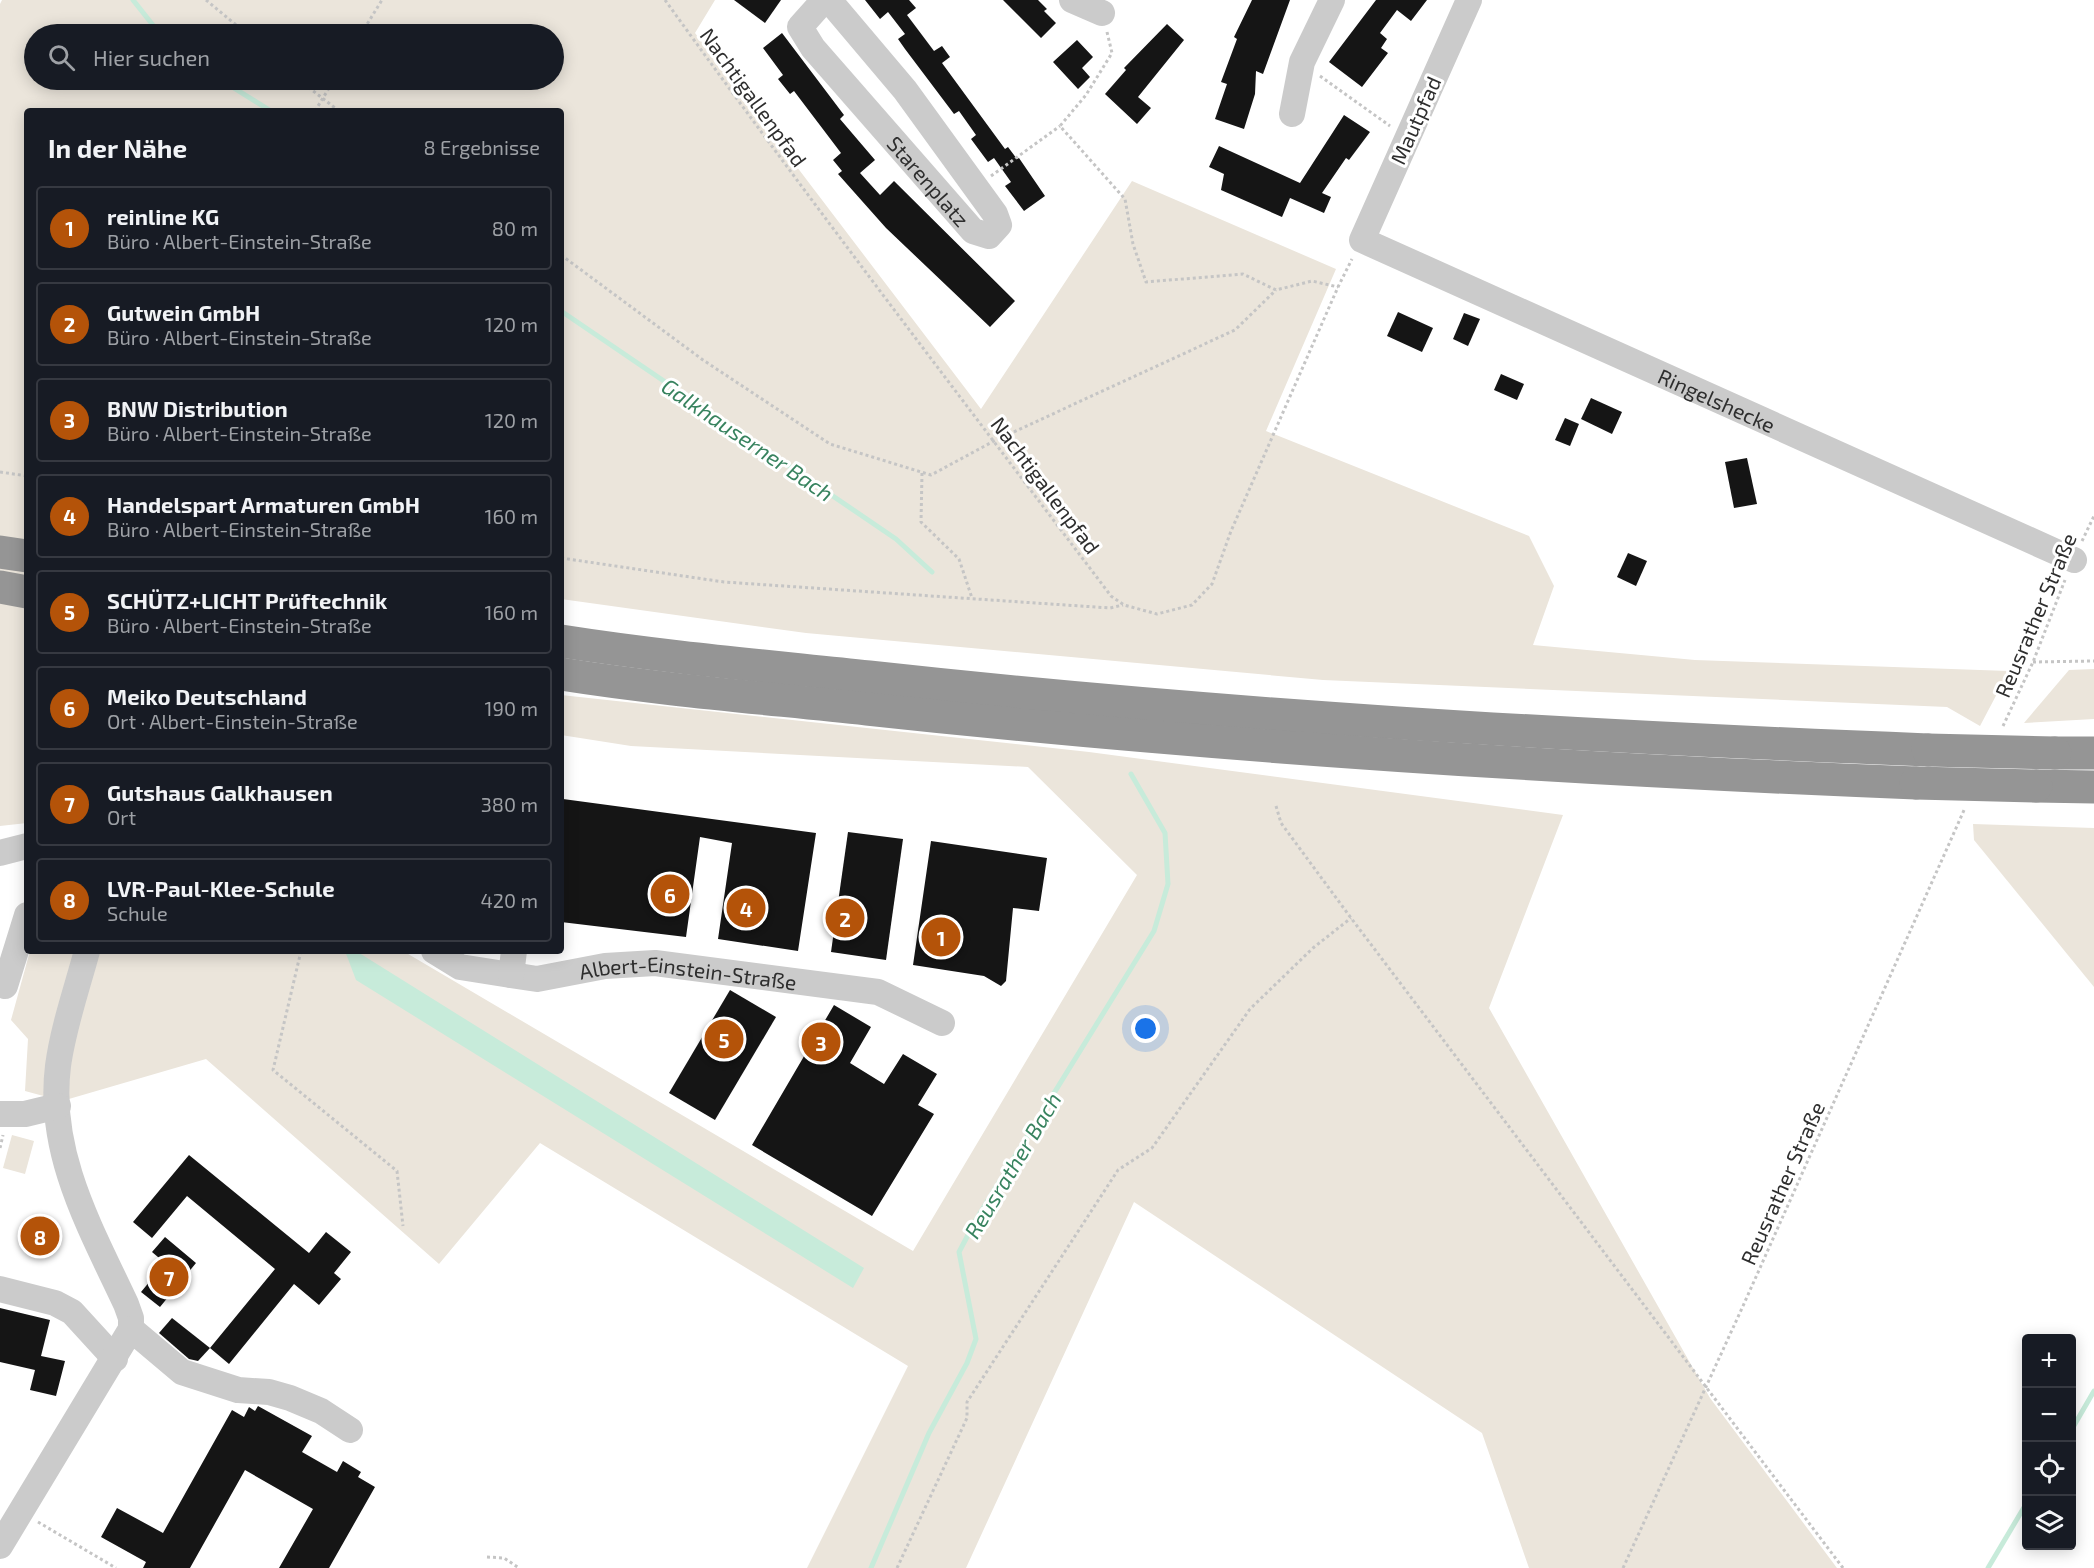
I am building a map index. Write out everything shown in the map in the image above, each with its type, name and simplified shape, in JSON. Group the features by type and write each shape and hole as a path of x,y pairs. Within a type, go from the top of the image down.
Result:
{"highway":[{"path":"0,552 24,556"},
{"path":"0,587 24,591"},
{"path":"564,641 976,689 1227,712 1457,728 1929,750 2094,753"},
{"path":"564,674 973,721 1221,744 1457,761 1916,783 2094,787"}],"street":[{"name":"Starenplatz","path":"824,0 800,27 813,48 973,231 989,236 999,225 995,214 905,90 829,0"},
{"path":"1072,0 1102,13"},
{"path":"1292,114 1302,62 1332,0"},
{"name":"Mautpfad","path":"1362,240 1469,0"},
{"name":"Ringelshecke","path":"1362,240 2074,560"},
{"path":"0,853 24,847"},
{"path":"5,986 24,925"},
{"path":"0,1546 115,1359 131,1329 131,1318 126,1304 70,1180 58,1128 58,1066 86,954"},
{"name":"Albert-Einstein-Straße","path":"439,954 460,968 513,963 537,979 604,966 655,963 878,992 942,1023"},
{"path":"0,1114 25,1114 58,1106"},
{"path":"0,1289 55,1303 72,1312 115,1359"},
{"path":"131,1329 182,1372 238,1390 269,1392 290,1398 321,1411 350,1430"}],"path":[{"path":"206,0 235,24"},
{"path":"367,24 382,0"},
{"name":"Nachtigallenpfad","path":"665,0 1111,596 1124,605 1157,614 1192,605 1212,584 1231,531 1338,287 1362,240"},
{"path":"975,187 1060,126 1086,95 1102,65 1112,53 1102,13"},
{"path":"1302,62 1348,99 1407,137"},
{"path":"312,90 335,108"},
{"path":"317,108 328,90"},
{"path":"1060,126 1125,199 1133,244 1146,282 1243,274 1276,290"},
{"path":"564,257 703,360 830,444 931,476 994,441 1235,330 1276,290 1312,281 1338,287"},
{"path":"0,472 24,476"},
{"path":"922,473 921,522 959,560 972,598"},
{"name":"Reusrather Straße","path":"2003,726 2094,516"},
{"path":"564,558 724,582 1110,608 1124,605"},
{"path":"2032,662 2094,661"},
{"path":"1276,806 1281,823 1351,918 1843,1568"},
{"name":"Reusrather Straße","path":"1623,1568 1964,808"},
{"path":"897,1568 967,1418 967,1402 1118,1170 1152,1148 1250,1009 1313,948 1351,918"},
{"path":"300,954 273,1070 397,1171 403,1226"},
{"path":"20,1512 116,1568"},
{"path":"487,1557 504,1558 519,1568"}],"shaded area":[{"path":"2,0 715,0 695,33 981,409 1132,181 1336,269 1266,431 1529,536 1554,586 1533,645 1695,660 2009,671 1980,726 1947,707 1323,680 806,633 564,599 564,108 24,108 24,823 0,826 0,4"},
{"path":"2094,669 2094,719 2024,723 2069,670"},
{"path":"564,695 1089,752 1563,815 1489,1008 1710,1398 1837,1568 1529,1568 1482,1433 1134,1202 966,1568 807,1568 908,1366 540,1143 439,1264 206,1059 62,1101 25,1091 28,1039 11,1020 29,954 408,954 913,1251 1137,875 1028,767 631,746 564,735"},
{"path":"1973,824 2094,828 2094,987 1974,840"},
{"path":"346,954 361,954 864,1268 853,1288 356,980"},
{"path":"12,1135 34,1141 25,1174 3,1168"}],"building":[{"path":"734,0 781,0 765,23"},
{"path":"865,0 909,0 916,8 907,15 934,51 942,46 950,57 942,63 1005,149 1008,147 1017,159 1019,158 1045,196 1024,211 1005,186 1011,182 994,158 988,162 971,139 976,135 959,111 954,114 898,39 905,34 888,12 880,19"},
{"path":"1003,0 1038,0 1047,9 1044,11 1056,23 1041,38"},
{"path":"1252,0 1290,0 1263,74 1256,71 1255,94 1244,129 1215,119 1227,84 1221,82 1237,39 1234,37"},
{"path":"1376,0 1427,0 1411,21 1397,10 1380,33 1387,39 1381,48 1388,53 1362,87 1329,62"},
{"path":"1167,24 1184,40 1138,97 1151,108 1137,124 1105,94 1126,70 1124,68"},
{"path":"782,33 844,115 840,119 875,160 860,173 880,195 894,181 1015,301 990,327 886,228 838,174 842,171 833,160 841,153 794,91 790,94 778,79 783,75 763,48"},
{"path":"1077,40 1093,57 1082,68 1090,77 1078,89 1053,62"},
{"path":"1344,115 1370,132 1349,160 1346,158 1322,193 1331,197 1324,213 1290,198 1282,217 1221,190 1224,174 1209,167 1219,146 1300,183"},
{"path":"1398,312 1433,328 1422,352 1387,336"},
{"path":"1464,313 1480,319 1468,346 1453,339"},
{"path":"1501,374 1524,384 1517,400 1494,390"},
{"path":"1591,398 1622,412 1612,434 1581,419"},
{"path":"1565,418 1579,424 1570,446 1555,440"},
{"path":"1747,458 1757,504 1734,508 1725,462"},
{"path":"1628,553 1647,561 1636,586 1617,577"},
{"path":"564,799 816,833 798,951 718,939 732,843 700,837 686,937 564,922"},
{"path":"848,832 903,839 886,960 831,952"},
{"path":"931,841 1047,858 1039,911 1013,908 1006,981 1001,986 984,976 913,965"},
{"path":"730,990 776,1017 715,1120 669,1093"},
{"path":"834,1005 871,1027 850,1063 884,1084 903,1054 937,1074 918,1105 934,1114 872,1216 752,1145"},
{"path":"189,1155 309,1253 326,1232 351,1252 334,1273 341,1279 319,1305 294,1284 229,1364 210,1348 275,1269 187,1196 152,1238 133,1222"},
{"path":"165,1237 196,1263 160,1307 141,1292 165,1263 152,1252"},
{"path":"0,1308 50,1320 41,1356 65,1361 56,1396 30,1390 35,1370 0,1362"},
{"path":"172,1318 210,1348 198,1361 189,1359 159,1333"},
{"path":"258,1406 312,1436 302,1452 337,1472 343,1461 361,1472 358,1477 375,1487 329,1568 279,1568 313,1509 245,1470 190,1568 143,1568 146,1562 101,1537 117,1508 163,1533 232,1410 244,1417 249,1407 255,1411"}],"waterway":[{"name":"Galkhauserner Bach","path":"133,0 152,24"},
{"name":"Galkhauserner Bach","path":"237,90 266,108"},
{"name":"Galkhauserner Bach","path":"564,313 896,539 932,572"},
{"name":"Reusrather Bach","path":"871,1568 929,1433 967,1363 976,1339 959,1252 977,1218 1154,931 1168,884 1165,833 1131,774"},
{"path":"2076,1422 2094,1391"},
{"path":"1988,1568 2022,1511"}],"place":[{"name":"Meiko Deutschland","path":"670,894"},
{"name":"Handelspart Armaturen GmbH","path":"746,908"},
{"name":"Gutwein GmbH","path":"845,918"},
{"name":"reinline KG","path":"941,937"},
{"name":"SCHÜTZ+LICHT Prüftechnik","path":"724,1039"},
{"name":"BNW Distribution","path":"821,1042"},
{"name":"LVR-Paul-Klee-Schule","path":"40,1236"},
{"name":"Gutshaus Galkhausen","path":"169,1277"}]}
